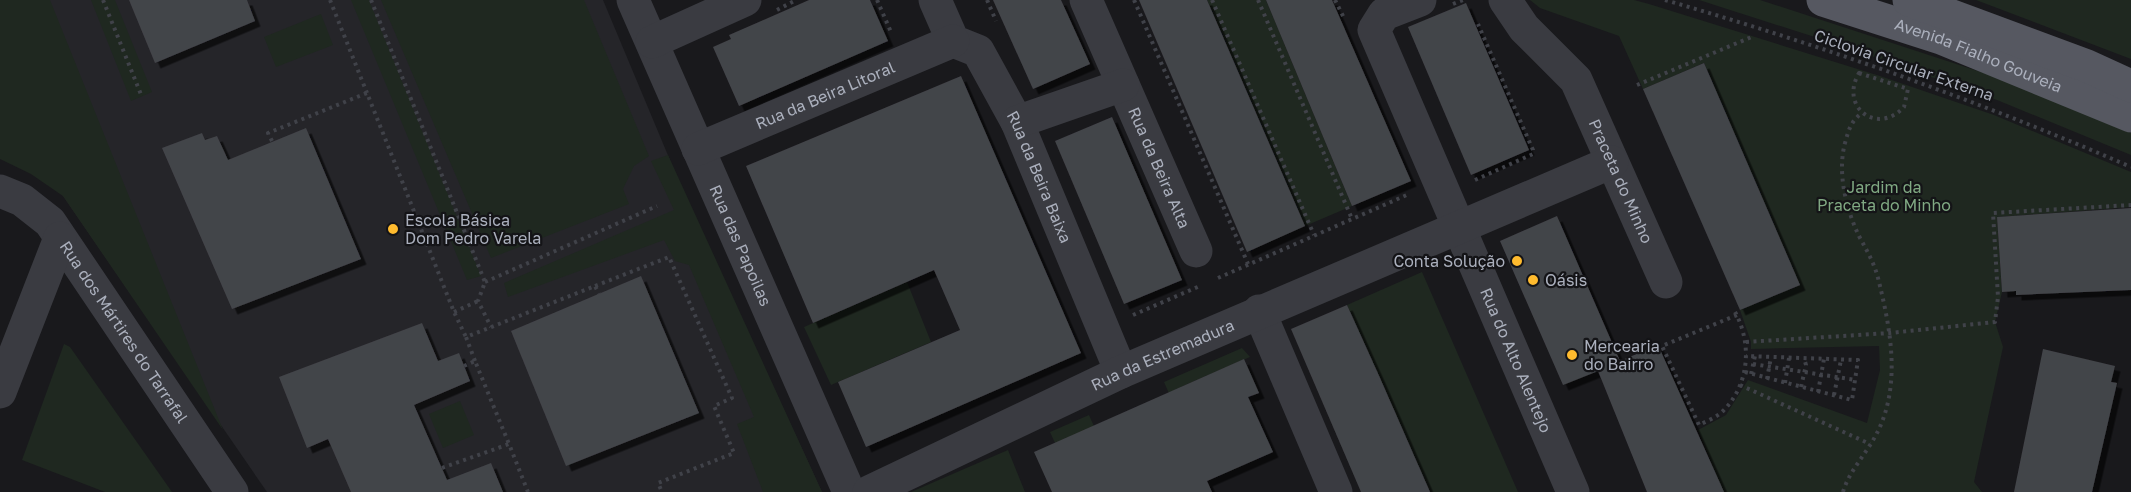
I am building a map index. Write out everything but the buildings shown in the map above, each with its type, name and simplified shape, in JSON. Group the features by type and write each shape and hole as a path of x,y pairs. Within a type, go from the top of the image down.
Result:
{"main road":[{"name":"Avenida Fialho Gouveia","path":"1823,0 1941,38 2131,116"},
{"name":"Avenida Fialho Gouveia","path":"1909,0 2087,66 2131,86"}],"street":[{"name":"Rua das Papoilas","path":"633,0 849,492"},
{"path":"652,42 745,0"},
{"path":"934,0 953,41"},
{"name":"Rua da Beira Alta","path":"1086,0 1196,251"},
{"name":"Praceta do Minho","path":"1505,0 1524,28 1576,80 1666,282"},
{"name":"Rua do Alto Alentejo","path":"1432,4 1384,14 1374,30 1573,492"},
{"name":"Rua da Beira Baixa","path":"953,41 978,51 1017,122 1121,372"},
{"name":"Rua da Beira Litoral","path":"698,149 953,41"},
{"path":"1017,122 1123,85"},
{"name":"Rua da Estremadura","path":"869,492 1121,372 1259,311 1612,162"},
{"name":"Rua dos Mártires do Tarrafal","path":"0,191 22,200 40,214 60,238 232,492"},
{"path":"0,392 60,238"},
{"path":"1259,311 1336,492"}],"path":[{"path":"103,0 142,97"},
{"path":"330,0 528,492"},
{"path":"371,0 485,282 478,301 454,312"},
{"path":"776,10 796,0"},
{"path":"877,0 894,37"},
{"path":"987,0 996,22"},
{"path":"1134,0 1248,264"},
{"path":"1212,0 1314,235"},
{"path":"1258,0 1352,219"},
{"path":"1335,0 1345,22"},
{"path":"1432,4 1463,0"},
{"name":"Ciclovia Circular Externa","path":"1665,0 1923,82 2039,127 2131,167"},
{"path":"1469,182 1533,154 1477,23"},
{"path":"1637,85 1754,36"},
{"path":"1859,73 1908,88 1904,107 1897,114 1879,119 1862,113 1856,106 1852,90 1859,73"},
{"path":"272,141 268,133 368,93"},
{"path":"1843,492 1887,411 1891,373 1890,333 1879,278 1848,208 1842,175 1843,153 1850,126 1862,113"},
{"path":"1211,281 1416,191"},
{"path":"1746,342 1890,333 1995,322 1998,297 1994,213 2131,205"},
{"path":"485,282 657,206"},
{"path":"466,337 669,257 732,398 714,406 734,453 658,483 662,492"},
{"path":"1128,317 1202,285"},
{"path":"595,286 599,294"},
{"path":"478,301 491,327"},
{"path":"1736,313 1746,342 1745,372 1740,385 1723,412 1699,425 1662,346 1736,313"},
{"path":"1745,372 1852,400 1858,360 1746,356"},
{"path":"1751,374 1755,356"},
{"path":"1767,379 1771,357"},
{"path":"1785,383 1789,358"},
{"path":"1801,387 1805,373 1804,358"},
{"path":"1818,392 1824,359"},
{"path":"1834,395 1841,360"},
{"path":"464,366 475,361"},
{"path":"1753,364 1856,380"},
{"path":"1740,385 1870,444"},
{"path":"442,468 508,444"}],"shaded area":[{"name":"Escola Básica Dom Pedro Varela","path":"0,0 603,0 685,196 822,492 267,492 39,161 4,74"}],"green space":[{"path":"0,0 50,0 223,430 63,196 31,174 0,159"},
{"path":"91,0 115,0 152,92 131,101"},
{"path":"351,0 369,0 481,276 467,280"},
{"path":"381,0 584,0 649,156 634,166 623,189 629,204 491,258"},
{"path":"1207,0 1266,0 1352,206 1305,226"},
{"name":"Jardim da Praceta do Minho","path":"1530,0 1634,0 1649,4 1880,76 1994,115 2131,172 2131,207 1997,217 2002,292 1995,322 2003,347 1974,482 1982,492 1723,492 1698,430 1726,415 1748,380 1867,423 1880,370 1879,346 1751,349 1751,342 1740,310 1799,285 1704,63 1643,89 1619,36 1540,8"},
{"path":"1699,0 1760,0 1990,75 2131,133 2131,155 1997,100 1843,46"},
{"path":"1976,0 2131,0 2131,59"},
{"path":"321,14 333,45 276,67 264,37"},
{"path":"668,155 822,492 763,492 737,424 754,417 689,265 675,261 664,240 508,297 504,283 674,210 651,161"},
{"path":"1422,272 1518,492 1430,492 1347,305"},
{"path":"907,282 931,342 831,385 804,327"},
{"path":"64,344 70,347 172,492 105,492 22,460"},
{"path":"1242,348 1250,357 1181,387 1192,446 1164,382"},
{"path":"460,401 474,435 443,448 429,414"},
{"path":"1089,415 1123,492 1055,443 1050,432"},
{"path":"1008,450 1025,492 911,492"}],"place":[{"name":"Escola Básica Dom Pedro Varela","path":"393,229"},
{"name":"Conta Solução","path":"1517,261"},
{"name":"Oásis","path":"1533,280"},
{"name":"Mercearia do Bairro","path":"1572,355"}]}
